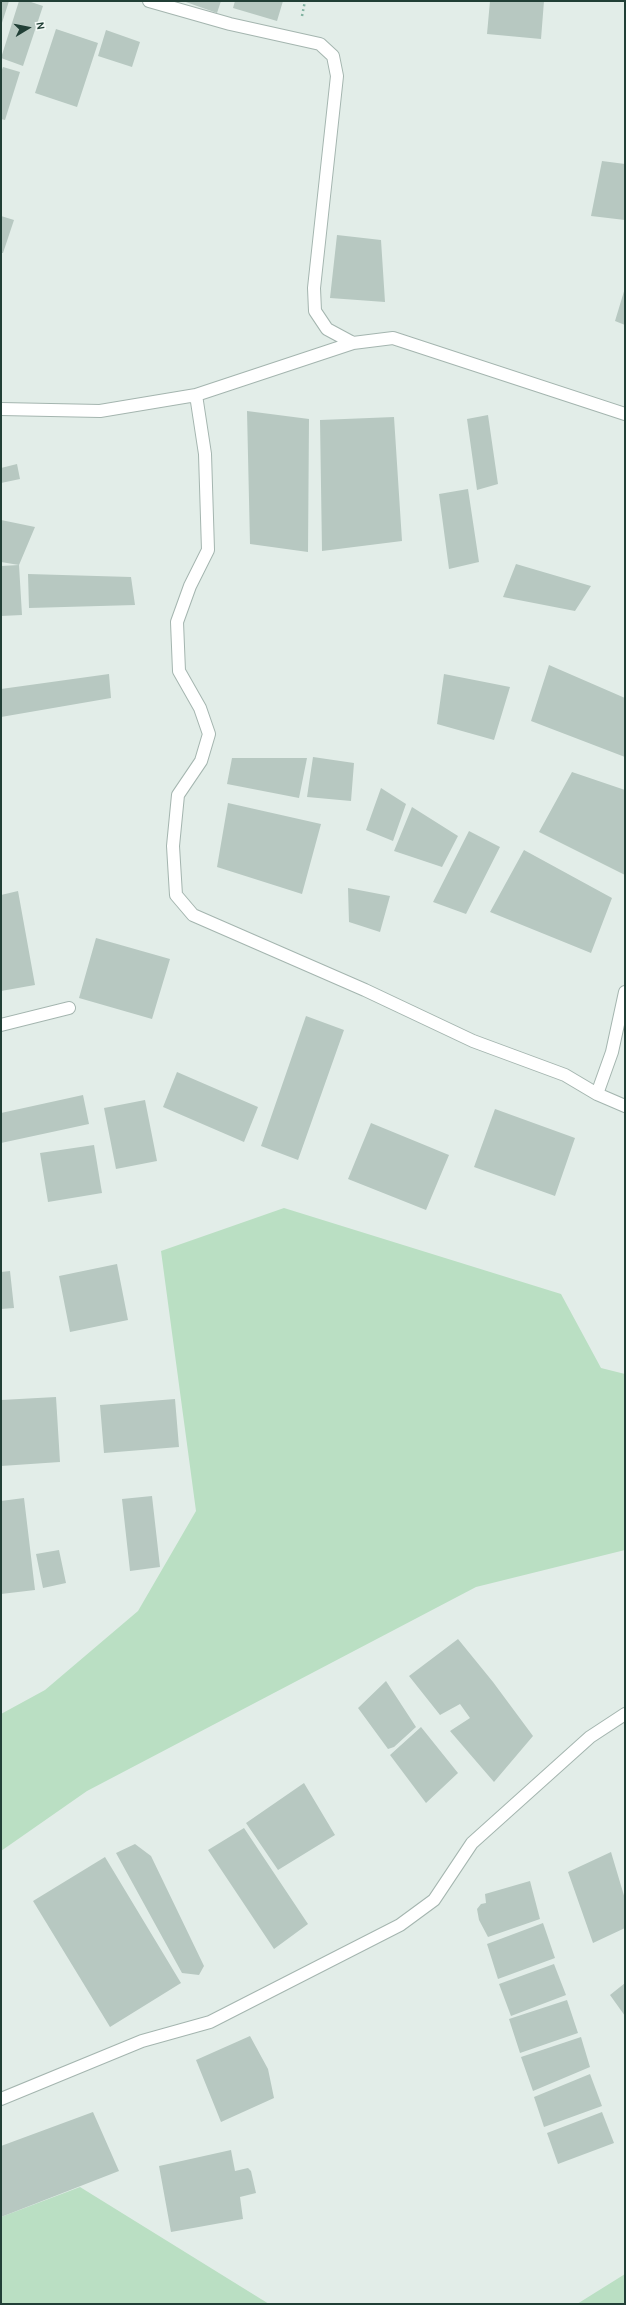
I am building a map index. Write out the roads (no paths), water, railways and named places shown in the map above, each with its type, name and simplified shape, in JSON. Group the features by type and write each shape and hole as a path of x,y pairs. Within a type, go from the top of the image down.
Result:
{"street":[{"path":"149,1 230,24 320,44 333,56 337,76 314,288 315,311 328,329 353,343"},
{"path":"1,409 100,412 196,395 353,343 393,338 625,414"},
{"path":"196,395 205,454 208,550 190,586 177,622 179,671 200,708 209,734 201,762 178,795 173,846 176,895 192,915 365,990 473,1041 565,1075 597,1094 625,1106"},
{"path":"597,1094 612,1052 625,992"},
{"path":"1,1024 69,1008"},
{"path":"1,2099 142,2041 210,2022 400,1925 434,1900 472,1843 494,1822 590,1737 625,1714"}]}
